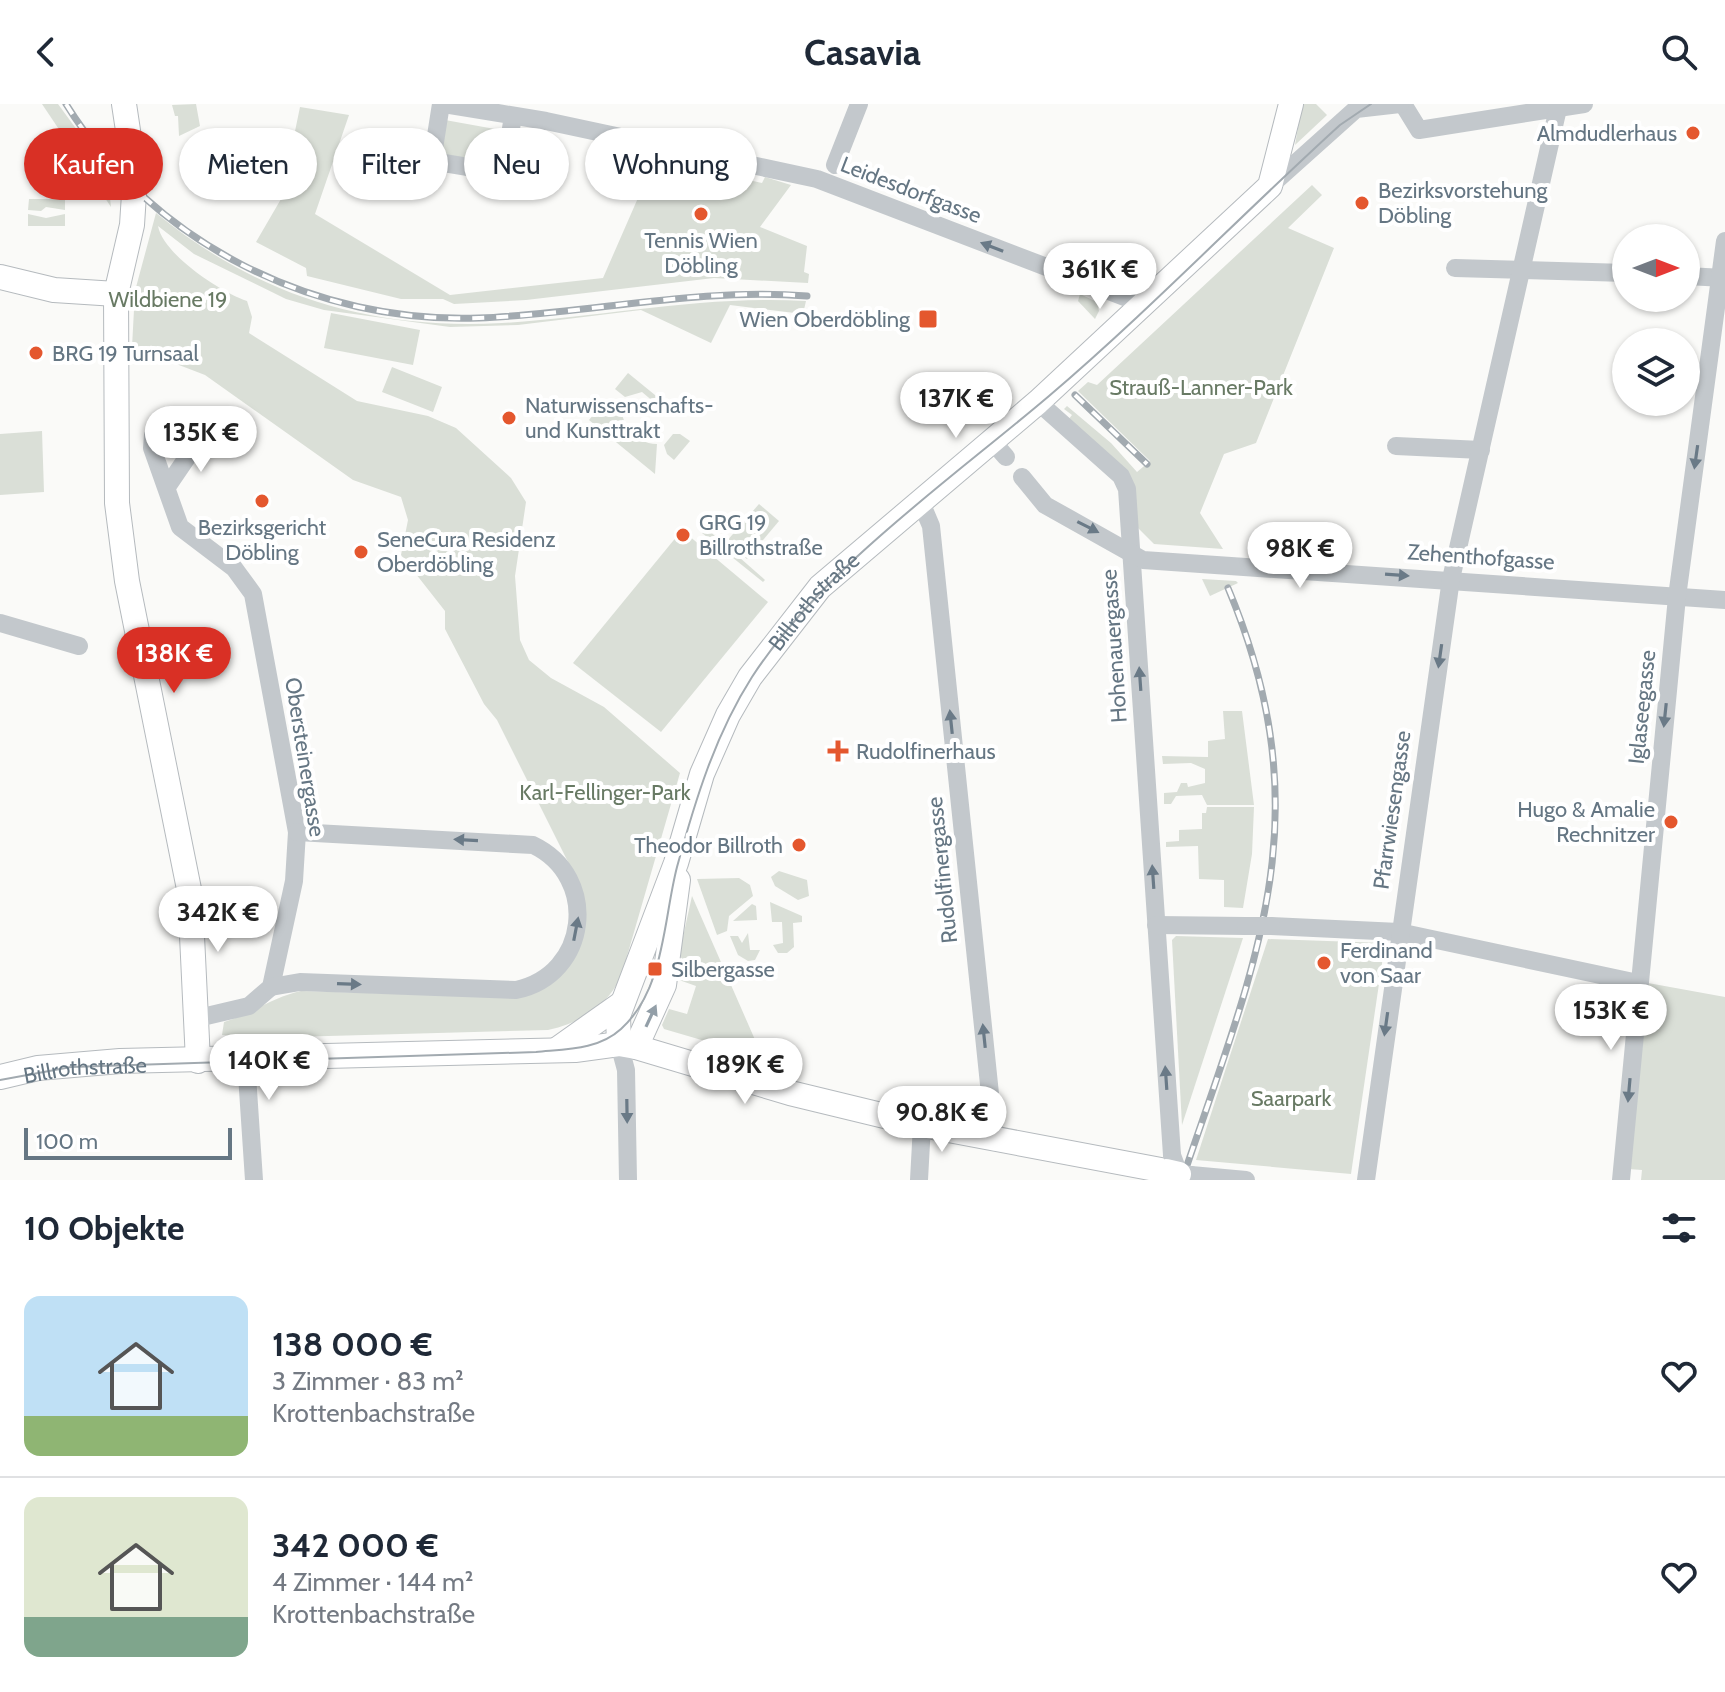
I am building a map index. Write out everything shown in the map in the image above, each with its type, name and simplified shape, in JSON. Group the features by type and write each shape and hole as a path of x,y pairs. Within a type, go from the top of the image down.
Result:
{"main road":[{"path":"124,104 134,194 132,225 116,294 117,503 122,547 190,894 198,1061"},
{"path":"1143,304 1270,186 1291,104"},
{"path":"0,277 54,290 116,294"},
{"name":"Billrothstraße","path":"627,1045 616,1025 621,1004 676,863 713,745 750,677 820,587 920,500 999,449 1038,402 1143,304"},
{"name":"Billrothstraße","path":"627,1045 658,1002 667,973 678,893 676,863"},
{"path":"556,1050 621,1004"},
{"path":"627,1045 693,1067 995,1142 1178,1171"},
{"name":"Billrothstraße","path":"0,1077 63,1065 556,1050 627,1045"}],"street":[{"name":"Leidesdorfgasse","path":"513,116 504,173 432,161 442,104 513,116 547,112 817,179 1143,304"},
{"path":"835,165 859,104"},
{"path":"1270,186 1351,106 1402,104 1419,130 1584,104"},
{"name":"Pfarrwiesengasse","path":"1366,1180 1451,579 1559,106"},
{"name":"Iglaseegasse","path":"1621,1180 1677,597 1725,241"},
{"path":"1455,268 1612,272"},
{"path":"1700,277 1722,278"},
{"name":"Hohenauergasse","path":"1038,402 1121,476 1127,489 1156,925 1178,1171"},
{"path":"1396,446 1481,450"},
{"name":"Zehenthofgasse","path":"1022,477 1045,505 1121,544 1132,555 1143,560 1725,600"},
{"name":"Obersteinergasse","path":"167,487 180,527 234,568 253,594 297,832 287,927 271,987"},
{"name":"Rudolfinergasse","path":"920,500 931,526 995,1142"},
{"path":"0,623 79,646"},
{"path":"198,1018 249,1006 271,987 300,982 508,991 537,984 565,960 579,923 578,902 569,880 543,850 526,843 297,832"},
{"path":"1156,925 1279,926 1399,932 1638,983"},
{"path":"627,1045 628,1180"},
{"path":"246,1060 254,1180"},
{"path":"919,1180 922,1125"},
{"path":"1178,1171 1246,1180"}],"green space":[{"path":"42,104 58,104 76,128 58,128"},
{"path":"196,104 200,126 179,128 179,136 178,116 175,116 172,105"},
{"path":"1302,104 1316,104 1327,115 1295,145"},
{"path":"300,107 349,115 345,128 333,128 333,162 315,214 450,295 603,278 637,200 757,200 757,182 762,183 765,177 791,185 760,227 807,246 804,272 809,274 808,283 714,278 526,300 454,304 443,299 401,299 307,276 306,268 256,242 280,200 317,200 317,128 296,128"},
{"path":"445,120 489,128 464,128 464,160 448,157 448,128 444,128"},
{"name":"Strauß-Lanner-Park","path":"1312,185 1322,195 1288,228 1334,248 1256,443 1224,454 1200,513 1223,549 1154,544 1135,525 1132,480 1068,420 1072,415 1064,409 1067,406 1111,443 1137,472 1150,461 1078,391 1088,382 1097,385"},
{"path":"29,200 65,200 65,210 46,207 41,211 28,210"},
{"name":"Karl-Fellinger-Park","path":"156,213 235,267 276,287 318,302 407,321 502,323 729,301 806,301 803,314 730,305 711,343 641,310 518,325 450,327 324,310 286,299 194,254 158,226 170,248 194,271 247,301 252,317 249,333 357,401 428,416 456,428 511,478 526,502 515,576 520,640 529,660 551,678 604,707 680,773 621,977 608,997 582,1018 548,1030 256,1038 222,1035 224,1022 301,991 503,997 562,973 578,882 497,720 484,704 445,629 445,611 401,555 408,520 401,497 353,480 205,375 132,347 135,291"},
{"path":"28,214 46,218 65,214 65,226 28,226"},
{"path":"1080,294 1097,302 1099,311 1095,319 1078,301"},
{"path":"331,313 420,330 413,365 324,348"},
{"path":"392,367 442,387 433,412 382,392"},
{"path":"628,373 677,413 661,408 642,392 625,397 615,389"},
{"path":"604,402 614,410 619,404 631,432 642,440 657,444 655,474 589,420"},
{"path":"42,431 44,492 0,495 0,434"},
{"path":"673,434 680,434 690,441 674,460 667,454 664,445"},
{"path":"759,504 779,521 747,559 726,542"},
{"path":"706,528 765,580 763,582 702,533"},
{"path":"682,530 768,602 661,732 573,663"},
{"path":"1202,579 1236,581 1238,583 1210,596"},
{"path":"1223,711 1242,711 1254,805 1207,805 1202,795 1176,796 1171,804 1164,804 1164,793 1177,792 1181,783 1187,783 1188,787 1205,783 1205,769 1191,763 1163,764 1162,756 1208,757 1208,741 1225,739"},
{"path":"1207,807 1254,807 1252,854 1243,908 1224,907 1224,880 1199,879 1198,846 1166,847 1166,842 1179,841 1179,830 1202,829 1202,813 1206,813"},
{"path":"779,871 807,880 809,896 798,900 775,886 771,877"},
{"path":"739,878 750,885 753,896 729,916 727,931 717,935 697,879"},
{"path":"692,896 763,1058 664,1029 662,1025 669,1009 687,1014 696,986 679,980 684,961 679,955"},
{"path":"770,902 802,916 802,922 793,923 794,947 787,953 778,953 773,945 783,943 782,922 772,922"},
{"path":"752,904 756,906 757,920 733,921"},
{"path":"748,933 750,950 760,950 755,960 748,961 738,955 730,936 738,936 742,943"},
{"name":"Saarpark","path":"1176,936 1243,938 1182,1125 1172,940"},
{"name":"Saarpark","path":"1268,939 1385,943 1351,1174 1196,1160"},
{"path":"1648,983 1725,997 1725,1180 1641,1180 1642,1170 1628,1169"}],"tram line":[{"path":"0,1080 71,1067 536,1052 592,1045 612,1036 635,1013 654,974 677,867 717,745 752,677 781,637 851,562 1049,396 1160,296 1340,125 1371,104"}],"railway":[{"path":"66,104 102,154 144,197 192,235 244,266 300,290 358,307 418,316 479,318 724,295 807,296"},
{"path":"1075,395 1147,464"},
{"path":"1182,1180 1234,1027 1254,957 1269,888 1275,818 1272,746 1257,670 1228,588"}],"place":[{"name":"Almdudlerhaus","path":"1693,133"},
{"name":"Bezirksvorstehung Döbling","path":"1362,203"},
{"name":"Tennis Wien Döbling","path":"701,214"},
{"name":"Wien Oberdöbling","path":"928,319"},
{"name":"BRG 19 Turnsaal","path":"36,353"},
{"name":"Naturwissenschafts- und Kunsttrakt","path":"509,418"},
{"name":"Bezirksgericht Döbling","path":"262,501"},
{"name":"GRG 19 Billrothstraße","path":"683,535"},
{"name":"SeneCura Residenz Oberdöbling","path":"361,552"},
{"name":"Rudolfinerhaus","path":"838,751"},
{"name":"Hugo & Amalie Rechnitzer","path":"1671,822"},
{"name":"Theodor Billroth","path":"799,845"},
{"name":"Ferdinand von Saar","path":"1324,963"},
{"name":"Silbergasse","path":"655,969"}],"park label":[{"name":"Wildbiene 19","path":"168,299"}]}
